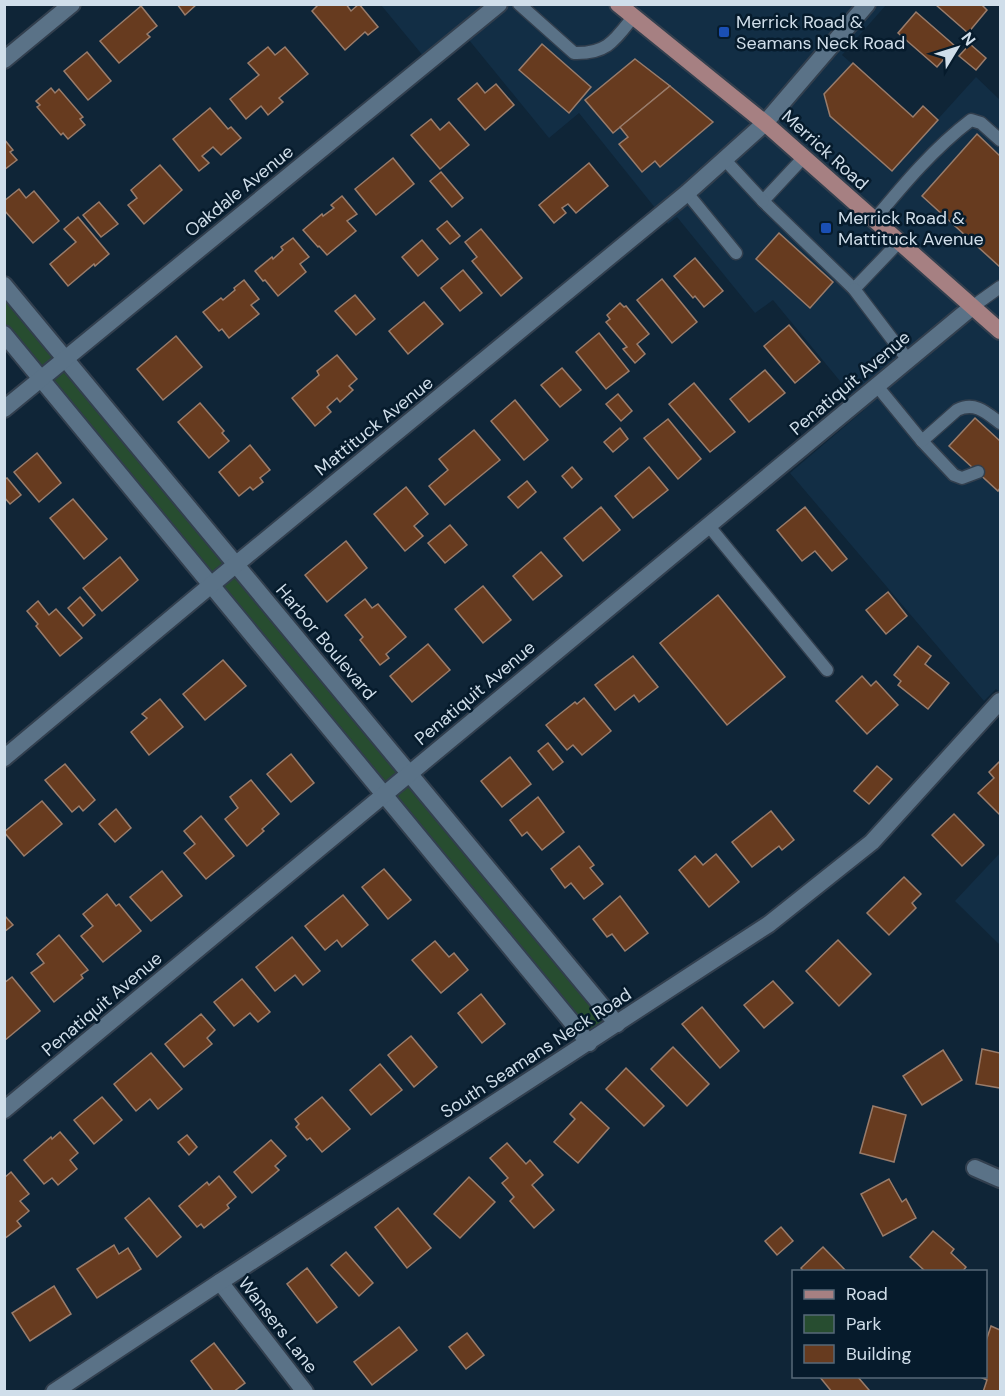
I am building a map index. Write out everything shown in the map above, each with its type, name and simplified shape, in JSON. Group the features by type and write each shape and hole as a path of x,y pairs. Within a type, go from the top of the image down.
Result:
{"main road":[{"name":"Merrick Road","path":"618,4 765,123 1000,331"}],"street":[{"path":"4,60 72,4"},
{"name":"Oakdale Avenue","path":"4,409 499,4"},
{"name":"Mattituck Avenue","path":"4,758 687,194 765,123 867,4"},
{"name":"Harbor Boulevard","path":"4,285 617,1024"},
{"name":"Penatiquit Avenue","path":"4,1110 972,307"},
{"path":"4,334 589,1042"},
{"name":"South Seamans Neck Road","path":"54,1392 769,924 872,842 1000,701"},
{"path":"975,1168 1000,1179"},
{"name":"Wansers Lane","path":"220,1282 305,1392"}],"lane":[{"path":"519,4 574,53 583,54 601,50 613,42 633,16"},
{"path":"874,220 914,173 971,120 981,123 1000,140"},
{"path":"763,201 804,157"},
{"path":"725,160 763,201 854,289 908,360"},
{"path":"687,194 736,253"},
{"path":"854,289 899,242"},
{"path":"972,307 1000,286"},
{"path":"877,386 954,476 962,478 978,472"},
{"path":"922,441 963,407 981,408 1000,423"},
{"path":"708,525 827,670"}],"shaded area":[{"path":"381,5 886,5 842,55 913,117 923,106 938,119 976,77 1000,100 1000,693 996,689 984,701 790,473 864,410 773,300 755,313 677,217 668,224 579,113 549,138 469,40 434,69"},
{"path":"1000,853 1000,945 955,901"}],"green space":[{"path":"4,291 59,357 41,372 5,328"},
{"path":"65,363 231,564 213,579 47,379"},
{"path":"237,572 403,772 385,787 218,587"},
{"path":"410,781 608,1022 590,1035 392,796"}],"building":[{"path":"177,4 197,4 185,15"},
{"path":"319,4 346,4 351,11 359,4 378,27 368,35 365,32 345,50 312,11"},
{"path":"981,4 987,10 968,33 936,5"},
{"path":"141,6 157,26 147,34 150,37 119,63 100,41"},
{"path":"916,12 955,46 937,67 898,33"},
{"path":"542,44 591,87 569,113 519,70"},
{"path":"970,44 986,58 976,70 959,56"},
{"path":"268,47 275,55 285,47 308,74 279,98 283,102 268,115 261,106 246,119 230,99 259,75 248,63"},
{"path":"87,52 111,81 88,100 64,71"},
{"path":"635,59 670,86 613,133 585,100"},
{"path":"853,63 913,117 923,106 938,120 892,171 830,116 824,94"},
{"path":"477,83 485,93 496,84 514,105 485,130 458,99"},
{"path":"670,86 713,122 660,167 655,161 642,172 619,144 628,137 620,127"},
{"path":"51,88 55,93 59,89 83,117 80,119 85,125 68,139 63,133 61,135 37,107 40,105 36,101"},
{"path":"210,108 228,129 231,127 241,138 221,155 213,147 202,156 209,163 199,171 173,139"},
{"path":"431,119 440,130 449,122 469,145 440,169 411,135"},
{"path":"977,134 1000,156 1000,267 922,196"},
{"path":"4,139 13,150 10,152 17,160 4,170"},
{"path":"393,158 414,184 376,215 355,189"},
{"path":"589,163 608,186 576,213 568,204 562,208 566,213 554,223 539,205"},
{"path":"160,165 182,190 144,224 128,205 137,198 131,190"},
{"path":"441,172 463,198 452,207 430,181"},
{"path":"19,189 26,198 34,191 59,221 33,243 4,210 4,201"},
{"path":"342,196 357,214 347,221 356,231 327,255 303,230 322,214 323,216 334,208 331,205"},
{"path":"99,202 118,224 101,237 83,215"},
{"path":"78,217 109,254 68,286 50,264 76,242 64,229"},
{"path":"447,221 460,236 450,244 437,229"},
{"path":"481,229 522,278 501,296 472,261 477,257 465,242"},
{"path":"779,233 833,282 810,308 756,259"},
{"path":"293,238 309,257 300,264 306,272 278,296 255,271 272,257 273,259 283,250 281,247"},
{"path":"422,240 438,259 418,276 402,257"},
{"path":"695,258 723,291 704,307 674,276"},
{"path":"463,270 482,293 460,311 441,288"},
{"path":"662,279 697,322 672,343 637,300"},
{"path":"244,280 259,299 251,305 259,314 229,338 222,329 219,331 203,312 221,298 223,300"},
{"path":"355,295 375,319 356,335 335,311"},
{"path":"424,302 443,324 408,354 389,331"},
{"path":"620,303 626,306 649,334 637,344 645,354 635,363 623,349 627,347 606,322 610,319 607,315"},
{"path":"789,325 820,362 795,383 764,346"},
{"path":"599,333 629,371 606,389 576,352"},
{"path":"176,336 202,367 163,400 137,369"},
{"path":"337,355 357,379 349,386 353,390 340,402 337,398 327,407 331,412 315,426 292,398 319,375 317,371"},
{"path":"562,368 581,390 560,407 541,385"},
{"path":"765,370 785,393 749,422 730,399"},
{"path":"694,383 735,432 710,452 669,404"},
{"path":"618,394 632,411 621,421 606,404"},
{"path":"515,400 548,440 524,460 491,421"},
{"path":"200,403 224,431 222,433 229,441 209,458 178,422"},
{"path":"975,418 1000,441 1000,488 998,491 949,446"},
{"path":"668,419 701,459 678,479 644,438"},
{"path":"620,428 628,439 613,452 604,442"},
{"path":"474,430 500,460 445,505 429,486 448,470 439,459"},
{"path":"250,445 270,470 260,478 263,482 253,490 250,487 239,496 219,472"},
{"path":"37,453 61,483 39,502 14,472"},
{"path":"572,467 582,479 572,488 562,476"},
{"path":"649,467 668,490 633,518 615,496"},
{"path":"7,478 21,495 10,504 4,497 4,480"},
{"path":"527,481 536,492 518,508 508,497"},
{"path":"406,487 428,514 414,526 423,536 405,551 374,514"},
{"path":"73,499 107,539 84,559 50,518"},
{"path":"601,507 620,530 583,561 564,538"},
{"path":"805,507 847,559 832,571 815,551 802,561 777,530"},
{"path":"450,525 467,545 445,563 428,543"},
{"path":"346,541 367,568 327,602 305,575"},
{"path":"541,552 562,576 533,600 513,576"},
{"path":"120,557 138,580 102,611 83,588"},
{"path":"483,586 511,620 483,643 455,609"},
{"path":"888,592 907,616 886,634 866,610"},
{"path":"718,595 785,677 727,725 660,643"},
{"path":"80,597 95,615 83,626 68,608"},
{"path":"365,599 372,608 378,604 406,637 386,654 389,658 380,665 360,640 363,637 345,615"},
{"path":"38,601 49,615 56,609 82,638 60,656 27,611"},
{"path":"428,644 450,670 412,702 390,676"},
{"path":"918,646 931,656 925,664 949,683 928,709 898,685 901,681 894,675"},
{"path":"633,656 658,687 639,702 634,695 615,710 595,685"},
{"path":"223,660 246,686 205,720 183,694"},
{"path":"862,676 871,686 876,681 898,705 867,734 836,701"},
{"path":"584,698 611,731 582,755 573,745 567,750 546,725 575,702 577,704"},
{"path":"160,699 183,727 149,755 131,732 147,718 142,714"},
{"path":"548,743 563,762 553,770 538,751"},
{"path":"291,754 314,783 291,802 267,774"},
{"path":"510,757 531,784 502,807 481,781"},
{"path":"1000,761 1000,815 978,793 994,778 989,772"},
{"path":"65,764 95,800 83,811 79,806 72,812 45,780"},
{"path":"877,766 892,779 869,804 854,791"},
{"path":"251,780 279,814 247,846 225,819 238,808 230,797"},
{"path":"538,797 564,832 542,850 527,832 522,836 510,820"},
{"path":"42,801 62,824 24,856 4,832"},
{"path":"116,809 131,828 115,842 99,824"},
{"path":"771,811 794,840 782,850 779,846 752,867 732,842"},
{"path":"954,814 984,845 962,866 932,835"},
{"path":"201,816 234,856 206,879 184,853 195,844 184,831"},
{"path":"579,846 594,865 590,868 603,884 584,899 571,883 565,888 551,869"},
{"path":"716,854 739,882 709,907 679,870 695,856 703,865"},
{"path":"384,869 411,900 388,919 362,887"},
{"path":"162,871 182,896 151,921 130,897"},
{"path":"904,877 921,894 912,903 916,908 889,935 867,913"},
{"path":"107,894 116,906 119,904 141,931 103,962 81,936 93,926 83,914"},
{"path":"343,895 368,925 342,947 337,940 325,950 305,926"},
{"path":"620,896 648,933 625,951 612,934 607,937 593,919"},
{"path":"4,915 13,925 4,932"},
{"path":"59,935 88,970 81,975 83,978 54,1002 31,973 44,963 37,954"},
{"path":"292,937 320,971 303,985 295,975 275,991 256,967"},
{"path":"838,940 871,974 839,1006 806,971"},
{"path":"435,941 449,957 454,953 468,970 441,993 412,960"},
{"path":"12,977 40,1011 4,1041 4,983"},
{"path":"242,979 270,1012 258,1022 250,1013 234,1026 214,1002"},
{"path":"773,981 793,1003 764,1028 744,1005"},
{"path":"481,994 505,1024 482,1043 458,1013"},
{"path":"702,1007 739,1051 720,1068 682,1024"},
{"path":"201,1014 215,1030 207,1038 212,1044 184,1067 165,1044"},
{"path":"411,1036 437,1067 414,1087 388,1055"},
{"path":"673,1047 709,1084 687,1106 651,1069"},
{"path":"982,1049 1000,1053 1000,1088 976,1084"},
{"path":"943,1050 962,1080 922,1105 903,1076"},
{"path":"151,1053 182,1089 158,1109 150,1099 136,1111 114,1084"},
{"path":"380,1064 402,1090 371,1115 350,1090"},
{"path":"626,1068 664,1106 644,1126 606,1089"},
{"path":"102,1097 122,1120 94,1144 74,1120"},
{"path":"322,1097 350,1129 322,1152 296,1127 299,1124 295,1119"},
{"path":"581,1102 609,1128 578,1163 554,1142 575,1119 570,1114"},
{"path":"873,1106 906,1115 894,1162 860,1153"},
{"path":"60,1132 78,1153 70,1160 77,1169 58,1185 52,1178 44,1184 24,1160"},
{"path":"187,1135 197,1147 189,1155 178,1142"},
{"path":"271,1140 286,1156 275,1166 279,1170 252,1193 234,1172"},
{"path":"507,1143 526,1164 530,1160 543,1175 532,1185 554,1210 534,1228 510,1201 514,1197 502,1183 508,1178 490,1158"},
{"path":"11,1172 29,1194 20,1201 29,1211 17,1221 21,1226 4,1239 4,1178"},
{"path":"219,1176 236,1197 227,1205 229,1208 204,1228 201,1224 197,1227 179,1206 207,1182 209,1185"},
{"path":"469,1177 495,1202 460,1238 434,1214"},
{"path":"889,1179 902,1202 906,1199 916,1218 883,1236 861,1194"},
{"path":"149,1198 181,1237 157,1257 125,1218"},
{"path":"398,1208 431,1248 407,1268 375,1227"},
{"path":"781,1227 793,1241 777,1255 765,1241"},
{"path":"933,1231 954,1249 951,1253 966,1267 964,1270 924,1270 910,1257"},
{"path":"114,1245 119,1254 128,1248 141,1269 97,1298 77,1269"},
{"path":"823,1247 845,1270 802,1270 801,1268"},
{"path":"346,1252 373,1283 359,1296 331,1265"},
{"path":"307,1268 337,1307 317,1323 287,1284"},
{"path":"54,1286 71,1314 30,1341 12,1313"},
{"path":"991,1326 1000,1330 1000,1392 983,1392 987,1380 982,1378 987,1378 987,1338"},
{"path":"399,1327 417,1350 372,1385 354,1362"},
{"path":"467,1333 484,1355 466,1369 449,1347"},
{"path":"214,1343 245,1383 233,1392 214,1392 191,1361"},
{"path":"821,1378 859,1378 869,1390 867,1392 832,1392"}],"place":[{"name":"Merrick Road & Seamans Neck Road","path":"724,32"},
{"name":"Merrick Road & Mattituck Avenue","path":"826,228"}]}
